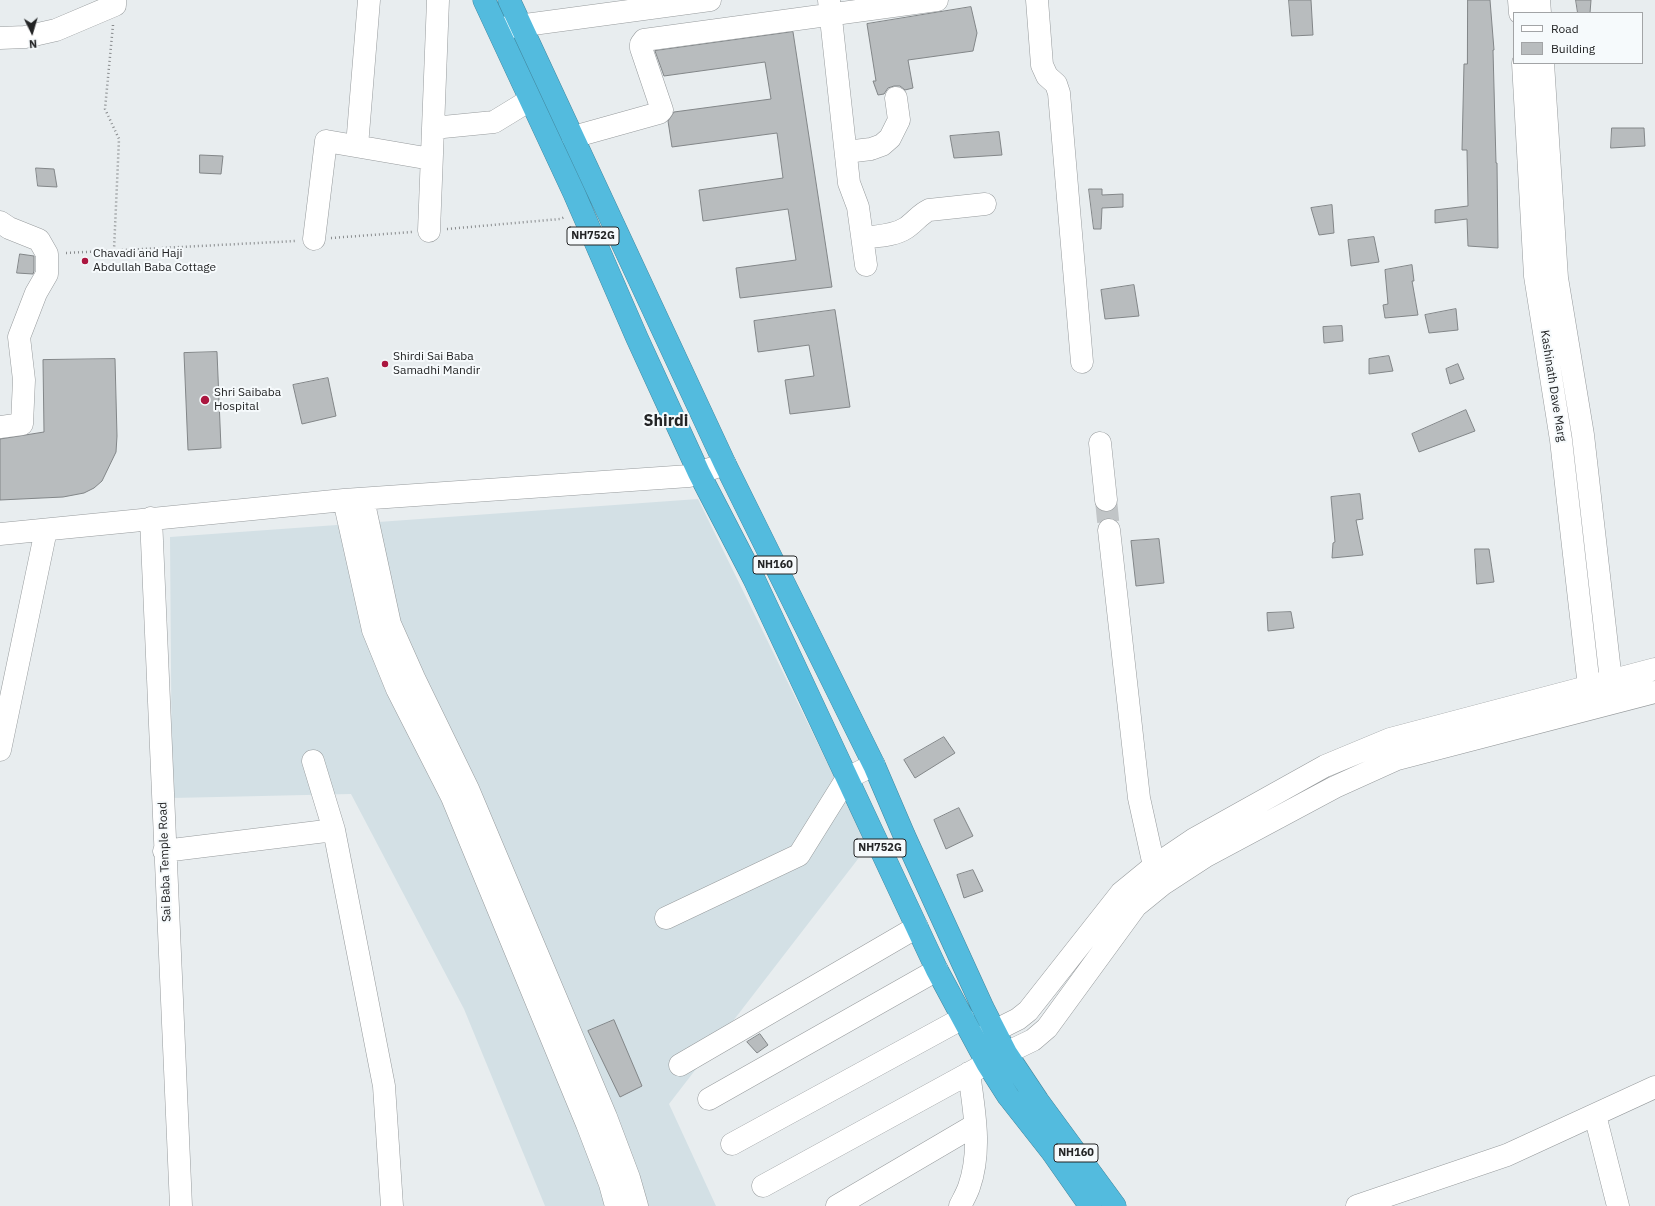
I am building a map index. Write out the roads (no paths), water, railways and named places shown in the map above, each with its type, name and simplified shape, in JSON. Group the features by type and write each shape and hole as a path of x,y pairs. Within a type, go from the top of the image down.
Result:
{"highway":[{"name":"NH752G","path":"484,0 574,193 637,338 699,473 754,579 937,970 975,1041 978,1068 1008,1096 1052,1152 1090,1206"},
{"name":"NH160","path":"509,0 522,25 725,464 874,765 940,914 1006,1053 1038,1101 1115,1206"}],"street":[{"path":"357,146 369,0"},
{"path":"428,231 438,0"},
{"path":"498,29 644,4 710,0"},
{"path":"573,137 655,114 662,110 641,48 641,44 644,40 830,7 937,0"},
{"path":"1037,0 1042,65 1047,76 1056,84 1059,93 1082,362"},
{"path":"1519,0 1520,12"},
{"path":"1539,0 1540,12"},
{"path":"0,38 25,37 56,30 115,2"},
{"path":"830,7 849,183 858,207 866,265"},
{"name":"Kashinath Dave Marg","path":"1523,64 1536,276 1561,440 1589,686 1596,707"},
{"name":"Kashinath Dave Marg","path":"1543,64 1557,278 1583,435 1611,681 1617,702"},
{"path":"846,152 871,149 882,145 890,138 899,120 896,98"},
{"path":"433,128 494,122 530,100"},
{"path":"314,239 326,141 431,159"},
{"path":"863,238 899,232 908,227 922,213 929,210 986,204"},
{"path":"0,222 9,228 39,240 47,254 47,274 36,293 19,337 24,380 22,424 0,427"},
{"path":"1100,443 1106,500"},
{"path":"0,534 151,518 353,500 689,476 725,464"},
{"path":"353,500 373,630 397,689 452,797 587,1124 610,1184 616,1206"},
{"path":"353,500 390,624 414,678 474,803 606,1117 629,1178 637,1206"},
{"name":"Sai Baba Temple Road","path":"151,518 164,850 181,1206"},
{"path":"0,750 46,530"},
{"path":"1109,530 1138,798 1159,875"},
{"path":"764,1186 978,1068 1033,1040 1046,1028 1159,875 1194,839 1325,766 1390,739 1655,669"},
{"path":"975,1041 1018,1019 1028,1011 1121,893 1213,852 1335,787 1398,759 1655,692"},
{"path":"313,761 334,830 384,1086 392,1206"},
{"path":"666,918 799,855 847,778 874,765"},
{"path":"164,850 334,830"},
{"path":"680,1065 917,927"},
{"path":"709,1099 937,970"},
{"path":"732,1144 963,1018"},
{"path":"960,1206 969,1186 976,1156 975,1125 978,1068"},
{"path":"1357,1206 1507,1155 1655,1087"},
{"path":"1595,1115 1618,1206"},
{"path":"837,1206 975,1125"}],"tunnel":[{"path":"1106,500 1109,530"}],"place":[{"name":"Chavadi and Haji Abdullah Baba Cottage","path":"85,261"},
{"name":"Shirdi Sai Baba Samadhi Mandir","path":"385,364"},
{"name":"Shri Saibaba Hospital","path":"205,400"}],"district":[{"name":"Shirdi","path":"666,421"}]}
